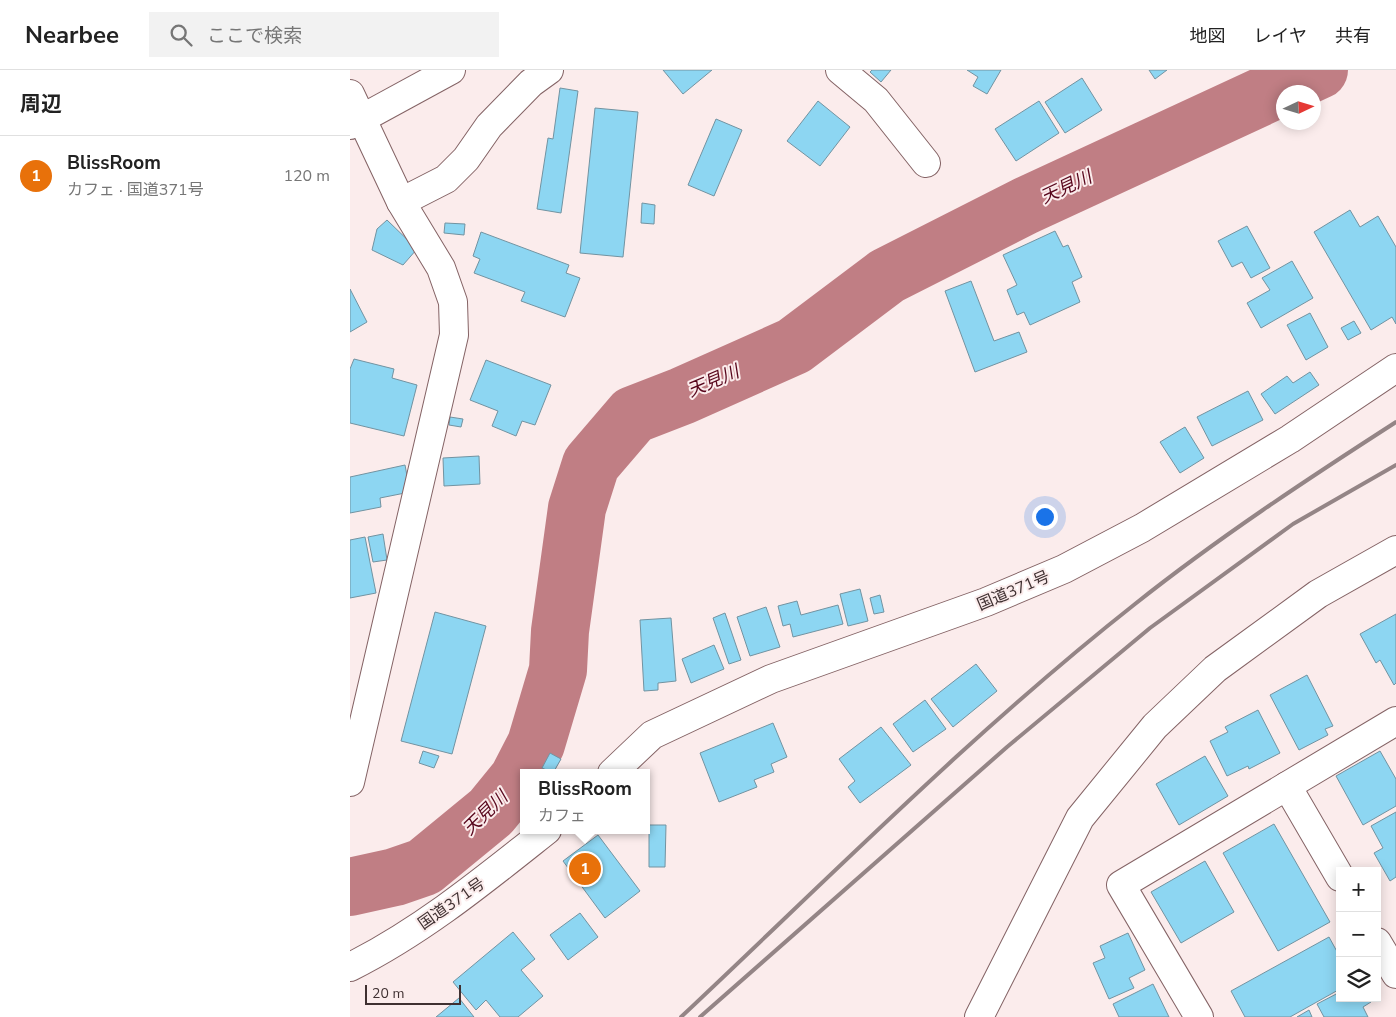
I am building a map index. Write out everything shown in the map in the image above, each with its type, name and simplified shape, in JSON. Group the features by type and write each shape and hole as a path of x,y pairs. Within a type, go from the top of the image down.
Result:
{"main road":[{"path":"409,92 429,70"},
{"path":"356,122 451,70"},
{"path":"401,202 446,179 466,159 489,126 531,83 549,70"},
{"path":"840,70 876,100 926,163"},
{"path":"350,94 356,122 441,268 453,302 454,335 350,782"},
{"name":"国道371号","path":"616,769 652,735 771,679 986,602 1073,564 1142,528 1290,439 1396,368"},
{"path":"980,1017 1080,818 1155,726 1215,669 1254,640 1318,594 1396,550"},
{"path":"1199,1017 1121,885 1396,721"},
{"path":"1287,786 1336,870"},
{"name":"国道371号","path":"362,961 451,906 542,834"},
{"path":"1381,949 1396,974"}],"building":[{"path":"663,70 712,70 683,94"},
{"path":"872,70 891,70 881,82 870,72"},
{"path":"967,70 1001,70 987,94 973,86 978,77"},
{"path":"1149,70 1167,70 1155,79"},
{"path":"1082,78 1102,110 1065,133 1045,102"},
{"path":"560,88 578,91 561,213 537,209 548,138 553,139"},
{"path":"818,101 850,127 820,166 787,141"},
{"path":"1039,101 1059,133 1016,161 995,129"},
{"path":"595,108 638,112 623,257 580,253"},
{"path":"716,119 742,130 714,196 688,185"},
{"path":"642,203 655,205 654,224 641,223"},
{"path":"1350,210 1360,227 1378,216 1396,247 1396,324 1392,317 1371,330 1314,232"},
{"path":"387,220 417,249 403,265 372,250 377,229"},
{"path":"445,223 465,224 464,235 444,233"},
{"path":"1247,226 1270,268 1251,278 1242,262 1232,267 1218,241"},
{"path":"1055,231 1063,247 1068,245 1082,277 1072,282 1080,302 1030,325 1024,312 1017,315 1007,290 1017,285 1003,255"},
{"path":"481,232 569,265 566,273 580,278 565,317 521,301 525,292 474,273 480,259 473,256"},
{"path":"1292,261 1313,298 1261,328 1247,303 1270,290 1262,278"},
{"path":"971,281 994,341 1019,332 1027,352 975,372 945,291"},
{"path":"350,289 367,322 350,332"},
{"path":"1310,313 1328,347 1306,360 1287,325"},
{"path":"1354,321 1361,333 1348,340 1341,328"},
{"path":"354,359 394,369 392,378 417,385 404,436 350,423 350,369"},
{"path":"486,360 551,385 535,425 522,421 516,436 492,426 498,411 470,400"},
{"path":"1310,372 1319,385 1275,414 1261,394 1287,376 1293,383"},
{"path":"1248,391 1263,420 1212,446 1197,417"},
{"path":"450,417 463,419 461,427 449,425"},
{"path":"1185,427 1204,458 1180,473 1160,442"},
{"path":"479,456 480,484 444,486 443,458"},
{"path":"405,465 410,492 380,498 381,507 350,513 350,477"},
{"path":"383,534 387,560 373,562 368,537"},
{"path":"365,537 376,593 350,598 350,540"},
{"path":"860,589 868,621 848,626 840,594"},
{"path":"880,595 884,612 874,614 870,598"},
{"path":"797,601 801,615 838,605 843,624 793,637 790,624 783,626 778,606"},
{"path":"766,607 780,647 750,656 737,617"},
{"path":"435,612 486,626 452,754 401,741"},
{"path":"725,613 741,660 729,664 713,618"},
{"path":"1396,614 1396,683 1394,685 1380,660 1376,663 1360,634"},
{"path":"671,618 676,681 658,683 658,690 644,691 640,620"},
{"path":"714,645 724,669 691,683 682,659"},
{"path":"976,664 997,691 953,727 931,699"},
{"path":"1307,675 1333,726 1325,729 1328,735 1299,750 1270,695"},
{"path":"925,700 946,729 913,752 893,724"},
{"path":"1258,710 1280,753 1249,769 1248,766 1227,776 1210,741 1228,732 1225,727"},
{"path":"773,723 787,757 771,764 774,772 754,780 757,787 719,802 700,753"},
{"path":"881,727 911,765 860,803 848,787 855,781 839,759"},
{"path":"423,751 439,756 434,768 419,763"},
{"path":"1380,751 1396,779 1396,806 1363,825 1336,776"},
{"path":"550,753 561,759 555,769 542,768"},
{"path":"1205,756 1228,796 1179,825 1156,784"},
{"path":"1396,812 1396,877 1390,881 1374,853 1383,848 1371,826"},
{"path":"1274,824 1330,922 1278,951 1223,853"},
{"path":"650,825 666,825 665,867 649,867"},
{"path":"598,835 640,891 605,918 563,861"},
{"path":"1205,861 1234,912 1181,943 1151,892"},
{"path":"580,913 598,937 568,960 550,935"},
{"path":"513,932 535,959 521,970 543,996 518,1017 500,1017 486,1000 476,1010 453,982"},
{"path":"1128,933 1145,970 1129,978 1134,988 1109,999 1093,963 1105,958 1100,946"},
{"path":"1329,937 1336,950 1336,991 1290,1017 1245,1017 1231,991"},
{"path":"1153,984 1169,1017 1119,1017 1113,1004"},
{"path":"1336,994 1336,1002 1371,1002 1363,1007 1368,1017 1324,1017 1317,1004"},
{"path":"459,998 474,1017 436,1017"},
{"path":"1309,1010 1312,1017 1297,1017"}],"waterway":[{"name":"天見川","path":"523,769 536,744 558,670 560,631 577,508 591,464 633,415 682,396 794,346 887,276 1025,206 1319,70"},
{"name":"天見川","path":"350,887 395,877 424,867 491,812 520,775"}],"railway":[{"path":"681,1017 960,754 1075,652 1166,580 1230,533 1396,422"},
{"path":"700,1017 1007,747 1150,628 1293,524 1396,465"}],"place":[{"name":"BlissRoom","path":"585,869"}]}
